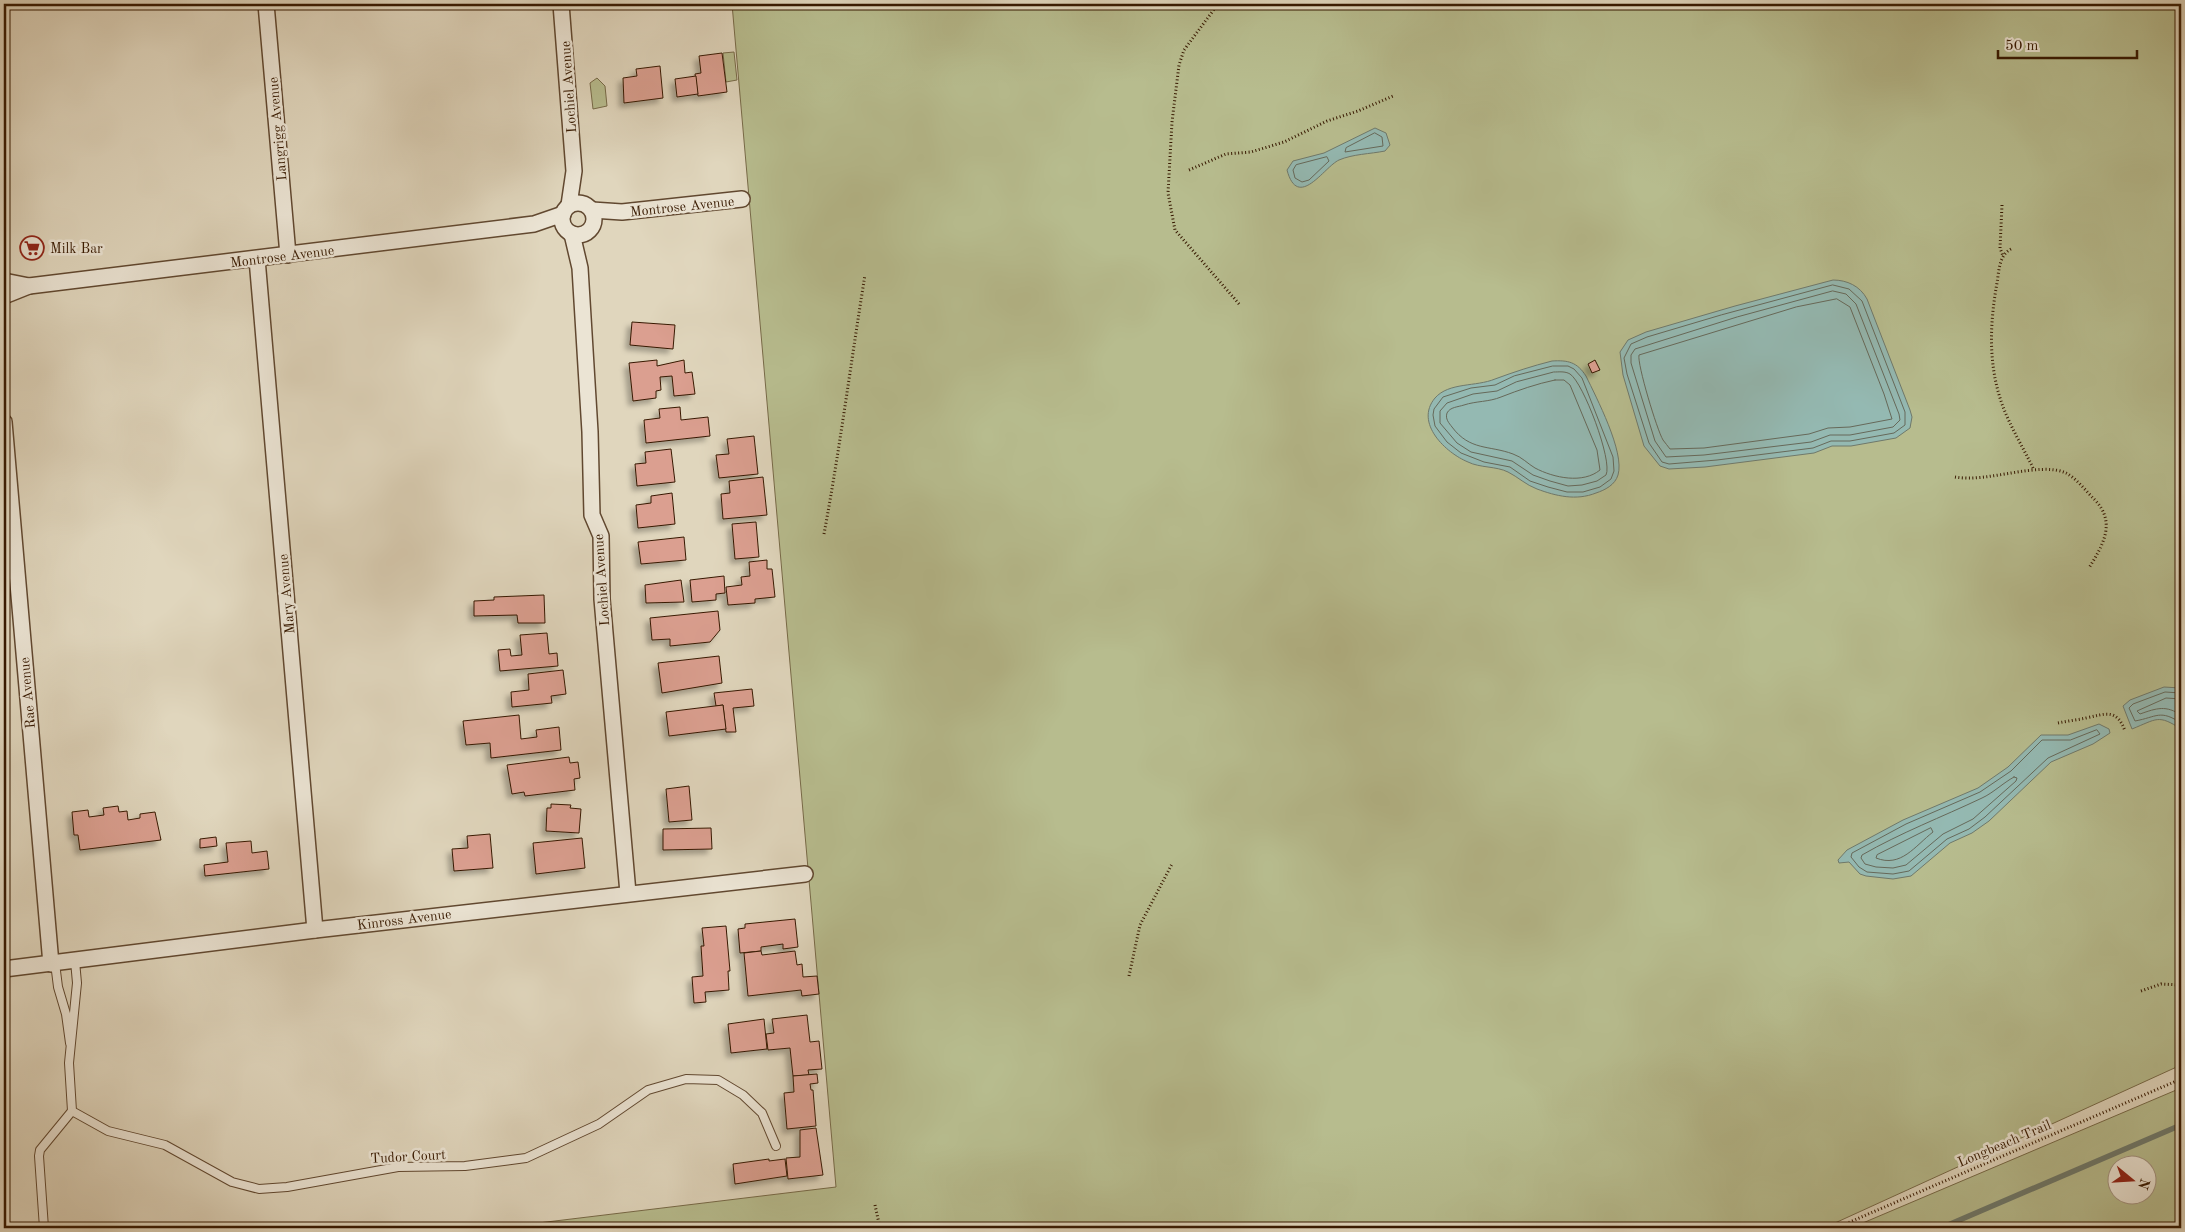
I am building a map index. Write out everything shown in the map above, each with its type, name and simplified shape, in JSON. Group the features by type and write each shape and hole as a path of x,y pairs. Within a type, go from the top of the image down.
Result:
{"street":[{"name":"Langrigg Avenue","path":"266,4 288,255"},
{"name":"Lochiel Avenue","path":"561,4 578,219 590,432 592,515 601,536 602,599 628,893"},
{"name":"Montrose Avenue","path":"4,296 29,286 622,212 742,199"},
{"name":"Mary Avenue","path":"257,259 315,930"},
{"name":"Montrose Avenue","path":"4,282 29,286"},
{"path":"4,282 4,296"},
{"name":"Rae Avenue","path":"4,422 53,963"},
{"name":"Kinross Avenue","path":"4,969 315,930 806,874"}],"lane":[{"path":"44,1228 39,1156 72,1111 69,1069 78,983 75,961"},
{"path":"53,963 58,992 66,1014 70,1047"},
{"name":"Tudor Court","path":"72,1111 108,1131 165,1146 232,1182 259,1189 287,1187 398,1167 466,1166 526,1158 599,1124 648,1090 686,1079 718,1080 743,1095 762,1113 769,1124 776,1146"}],"path":[{"path":"1218,4 1184,50 1179,65 1172,115 1168,193 1175,230 1240,304"},
{"path":"1188,170 1226,154 1251,152 1284,142 1326,120 1358,111 1393,96"},
{"path":"2002,205 2000,248 2003,257"},
{"path":"2011,249 2003,257 1992,322 1993,365 2001,402 2034,470"},
{"path":"824,534 836,468 844,400 865,275"},
{"path":"1955,478 1978,480 2034,470 2057,470 2068,474 2104,512 2107,533 2104,543 2089,568"},
{"path":"2058,723 2104,714 2114,716 2121,722 2124,731"},
{"path":"1128,976 1140,925 1172,864"},
{"path":"2141,991 2161,984 2181,985"},
{"name":"Longbeach Trail","path":"1836,1228 2181,1079"},
{"path":"875,1205 880,1228"}],"green space":[{"path":"732,4 2181,4 2181,1065 1824,1228 497,1228 836,1187"},
{"path":"734,52 737,80 726,82 723,53"},
{"path":"597,78 605,86 607,106 593,109 590,83"},
{"path":"2181,1088 2181,1228 1851,1228"}],"water":[{"path":"1375,128 1386,133 1390,145 1385,151 1356,155 1339,160 1312,183 1304,187 1298,187 1292,182 1287,170 1293,161 1324,153"},
{"path":"1833,280 1853,285 1867,299 1910,410 1912,417 1910,428 1896,438 1851,446 1832,446 1814,453 1705,467 1669,469 1660,466 1644,446 1623,375 1620,352 1628,340 1646,332"},
{"path":"1552,361 1572,363 1586,376 1614,439 1619,465 1618,475 1615,482 1599,492 1581,497 1551,494 1533,487 1503,470 1478,465 1459,458 1442,444 1430,427 1429,408 1435,398 1448,389 1488,381"},
{"path":"2164,687 2181,688 2181,729 2167,721 2157,720 2132,729 2123,706 2130,700"},
{"path":"2099,724 2109,729 2110,733 2093,744 2051,762 1989,821 1972,833 1950,843 1911,876 1893,879 1866,876 1860,874 1849,862 1839,863 1838,860 1847,850 1903,820 1978,788 2008,767 2041,735 2068,735"}],"building":[{"path":"722,53 727,92 698,96 695,74 701,73 699,56"},
{"path":"660,66 663,98 624,103 623,78 637,76 636,69"},
{"path":"696,76 698,94 677,97 675,79"},
{"path":"632,322 675,325 673,349 630,345"},
{"path":"657,360 657,366 684,360 685,373 692,372 695,394 674,396 672,376 660,377 661,390 656,391 656,398 633,401 629,363"},
{"path":"1595,360 1600,370 1592,373 1588,364"},
{"path":"680,407 681,420 708,417 710,436 646,443 644,420 660,418 659,409"},
{"path":"754,436 758,474 719,478 716,455 729,454 727,439"},
{"path":"671,449 675,482 637,486 635,464 646,463 645,452"},
{"path":"763,477 767,515 723,519 721,494 730,493 729,481"},
{"path":"672,493 675,524 638,528 636,505 651,503 651,496"},
{"path":"756,522 759,557 735,559 732,524"},
{"path":"684,537 686,560 641,564 638,542"},
{"path":"767,560 767,569 772,569 775,597 755,599 755,603 728,605 726,587 742,585 741,577 750,576 749,562"},
{"path":"724,576 725,593 716,594 716,600 692,602 690,580"},
{"path":"681,580 684,602 646,603 645,585"},
{"path":"544,595 545,623 518,623 517,615 474,616 474,601 494,600 494,597"},
{"path":"718,611 720,630 710,642 670,646 670,639 652,640 650,618"},
{"path":"547,633 549,654 557,653 558,666 500,671 498,650 510,649 511,656 522,655 520,635"},
{"path":"719,656 722,683 662,693 658,663"},
{"path":"563,670 566,694 551,696 552,703 512,707 511,692 529,690 528,674"},
{"path":"752,689 754,706 733,708 736,732 726,732 723,705 716,706 714,693"},
{"path":"723,705 726,729 669,736 666,712"},
{"path":"519,715 521,739 537,737 536,730 559,727 561,750 491,758 490,743 466,745 463,721"},
{"path":"569,757 570,763 578,762 580,778 574,779 575,790 525,796 524,792 512,794 507,765"},
{"path":"689,786 692,820 669,822 666,789"},
{"path":"551,804 571,805 570,808 581,809 579,833 546,831 547,808 551,808"},
{"path":"118,806 119,812 127,811 128,820 140,818 140,814 155,812 161,840 80,850 78,835 74,835 72,812 88,810 89,817 104,815 103,808"},
{"path":"711,828 712,849 663,850 663,829"},
{"path":"490,834 493,868 454,871 452,849 468,848 467,836"},
{"path":"216,837 217,846 200,848 200,839"},
{"path":"582,838 585,868 536,874 533,843"},
{"path":"251,841 252,853 267,851 269,869 205,876 204,865 228,862 226,843"},
{"path":"795,919 798,947 783,949 783,944 761,947 761,951 740,953 738,929 745,928 745,924"},
{"path":"726,926 730,971 728,971 729,990 705,992 706,1002 694,1003 692,977 703,976 701,946 704,946 702,928"},
{"path":"761,951 762,955 795,951 797,965 802,964 803,977 817,976 819,994 802,996 801,990 748,996 744,953"},
{"path":"807,1015 810,1042 819,1041 822,1069 808,1070 809,1075 793,1076 790,1048 768,1050 766,1034 774,1033 772,1019"},
{"path":"764,1019 767,1049 731,1053 728,1024"},
{"path":"817,1074 818,1083 810,1084 811,1090 813,1090 816,1126 787,1129 784,1093 794,1092 793,1076"},
{"path":"816,1128 823,1175 788,1179 786,1158 800,1157 800,1130"},
{"path":"769,1159 769,1161 785,1159 787,1176 735,1184 733,1164"}],"waterway":[{"path":"1941,1228 2181,1125"}],"place":[{"name":"Milk Bar","path":"32,248"}]}
